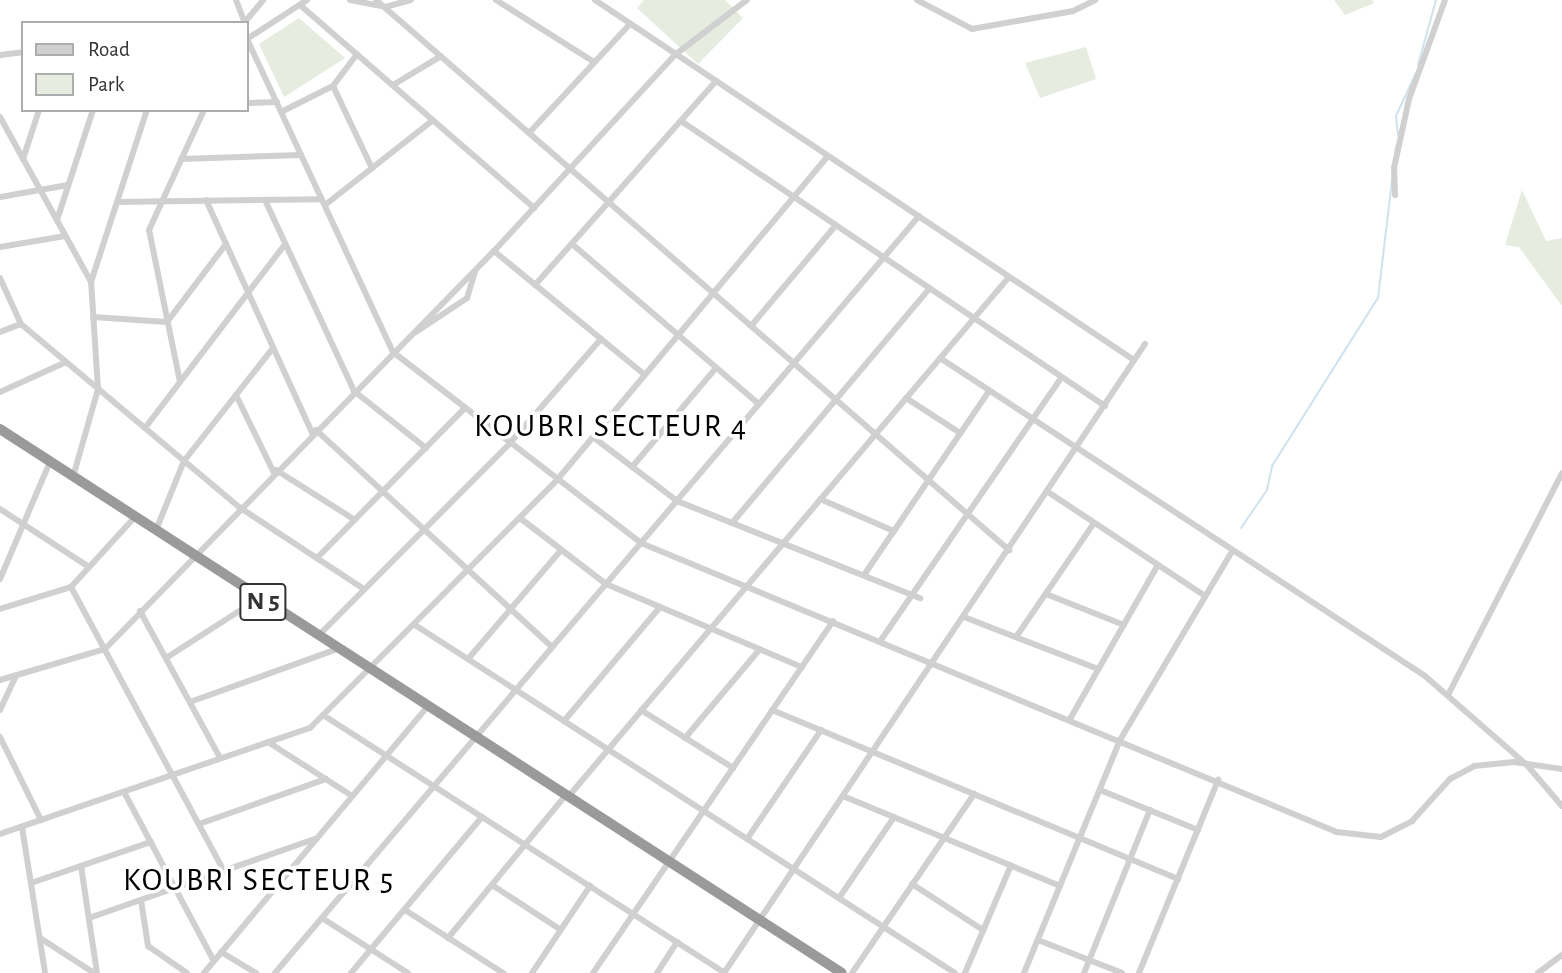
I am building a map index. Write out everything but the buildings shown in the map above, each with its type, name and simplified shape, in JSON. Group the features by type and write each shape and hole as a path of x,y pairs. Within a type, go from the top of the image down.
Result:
{"highway":[{"name":"N 5","path":"0,429 258,599 842,973"}],"street":[{"path":"236,0 244,21"},
{"path":"245,21 265,0"},
{"path":"248,38 307,0"},
{"path":"350,0 386,9 411,0"},
{"path":"376,0 1009,550"},
{"path":"496,0 594,62"},
{"path":"595,0 1134,360"},
{"path":"0,680 105,649 239,507 475,271 676,54 747,0"},
{"path":"917,0 972,29 1073,11 1096,0"},
{"path":"1395,195 1394,168 1409,99 1445,0"},
{"path":"300,5 534,208"},
{"path":"529,133 630,23"},
{"path":"248,41 393,352 509,444 641,543 881,640 1337,832 1367,838 1412,821 1450,779 1474,766 1526,764 1562,769"},
{"path":"0,55 21,52"},
{"path":"281,112 333,86 358,54"},
{"path":"393,85 441,56"},
{"path":"536,285 716,81"},
{"path":"333,86 372,168"},
{"path":"248,103 276,102"},
{"path":"23,159 38,112"},
{"path":"57,220 92,112"},
{"path":"72,478 98,389 91,282 146,112"},
{"path":"180,382 149,230 203,112"},
{"path":"0,117 91,282"},
{"path":"117,202 323,202 433,120"},
{"path":"681,121 1105,406"},
{"path":"181,159 301,155"},
{"path":"0,834 310,727 415,625 557,480 828,156"},
{"path":"0,197 68,185"},
{"path":"206,200 314,432 552,647"},
{"path":"265,200 354,391 426,448"},
{"path":"275,973 919,216"},
{"path":"751,326 836,225"},
{"path":"0,247 65,236"},
{"path":"167,322 226,244"},
{"path":"145,428 285,244"},
{"path":"572,244 759,404"},
{"path":"494,251 645,375"},
{"path":"409,337 467,298 475,271"},
{"path":"448,938 1009,277"},
{"path":"0,278 21,324 239,507 364,589"},
{"path":"732,523 930,288"},
{"path":"93,317 167,322"},
{"path":"0,332 21,324"},
{"path":"317,637 509,444 601,339"},
{"path":"323,715 725,973 1145,344"},
{"path":"155,531 184,461 273,348"},
{"path":"940,358 1231,553 1449,693 1526,764 1562,806"},
{"path":"0,392 66,362"},
{"path":"632,467 716,368"},
{"path":"881,640 1062,377"},
{"path":"864,575 989,391"},
{"path":"236,396 275,471 355,520"},
{"path":"906,398 960,433"},
{"path":"317,558 464,409"},
{"path":"593,437 677,501 920,598"},
{"path":"0,579 50,462"},
{"path":"1449,693 1562,473"},
{"path":"1048,492 1205,596"},
{"path":"820,499 894,531"},
{"path":"0,509 89,567"},
{"path":"0,609 71,587 134,518"},
{"path":"520,518 606,584 802,667"},
{"path":"1016,638 1094,523"},
{"path":"468,659 561,550"},
{"path":"1024,973 1121,740 1231,553"},
{"path":"1070,719 1158,565"},
{"path":"71,587 224,871"},
{"path":"1046,594 1124,625"},
{"path":"166,658 258,599"},
{"path":"564,721 660,607"},
{"path":"140,611 220,758"},
{"path":"964,617 1098,669"},
{"path":"593,973 833,621"},
{"path":"415,625 955,973"},
{"path":"190,702 337,649"},
{"path":"685,738 760,649"},
{"path":"0,710 16,676"},
{"path":"204,973 427,707"},
{"path":"641,710 733,768"},
{"path":"772,710 1178,879"},
{"path":"747,839 821,730"},
{"path":"0,737 41,820"},
{"path":"268,742 352,796"},
{"path":"199,824 326,779"},
{"path":"1139,973 1218,780"},
{"path":"1100,790 1198,830"},
{"path":"124,792 214,961"},
{"path":"852,973 974,794"},
{"path":"843,796 1060,886"},
{"path":"1084,973 1150,810"},
{"path":"351,973 482,817"},
{"path":"839,898 894,817"},
{"path":"22,827 45,973"},
{"path":"89,918 317,838"},
{"path":"31,883 151,842"},
{"path":"81,866 96,973"},
{"path":"965,973 1011,866"},
{"path":"912,884 983,930"},
{"path":"492,885 561,930"},
{"path":"532,973 590,886"},
{"path":"141,900 148,946 187,973"},
{"path":"405,910 503,973"},
{"path":"322,918 408,973"},
{"path":"39,938 96,973"},
{"path":"1038,940 1122,973"},
{"path":"657,973 677,942"},
{"path":"221,952 256,973"},
{"path":"1538,973 1562,955"}],"green space":[{"path":"644,0 725,0 743,18 698,64 637,8"},
{"path":"1334,0 1372,0 1374,3 1345,15"},
{"path":"299,18 345,58 284,97 259,44"},
{"path":"1086,47 1096,79 1040,98 1025,63"},
{"path":"1522,190 1546,241 1562,238 1562,306 1519,247 1505,245"}],"waterway":[{"path":"1418,65 1436,0"},
{"path":"1398,135 1396,116 1416,73"},
{"path":"1241,528 1267,490 1272,466 1378,298 1396,147"}],"district":[{"name":"KOUBRI SECTEUR 4","path":"611,426"},
{"name":"KOUBRI SECTEUR 5","path":"259,880"}]}
